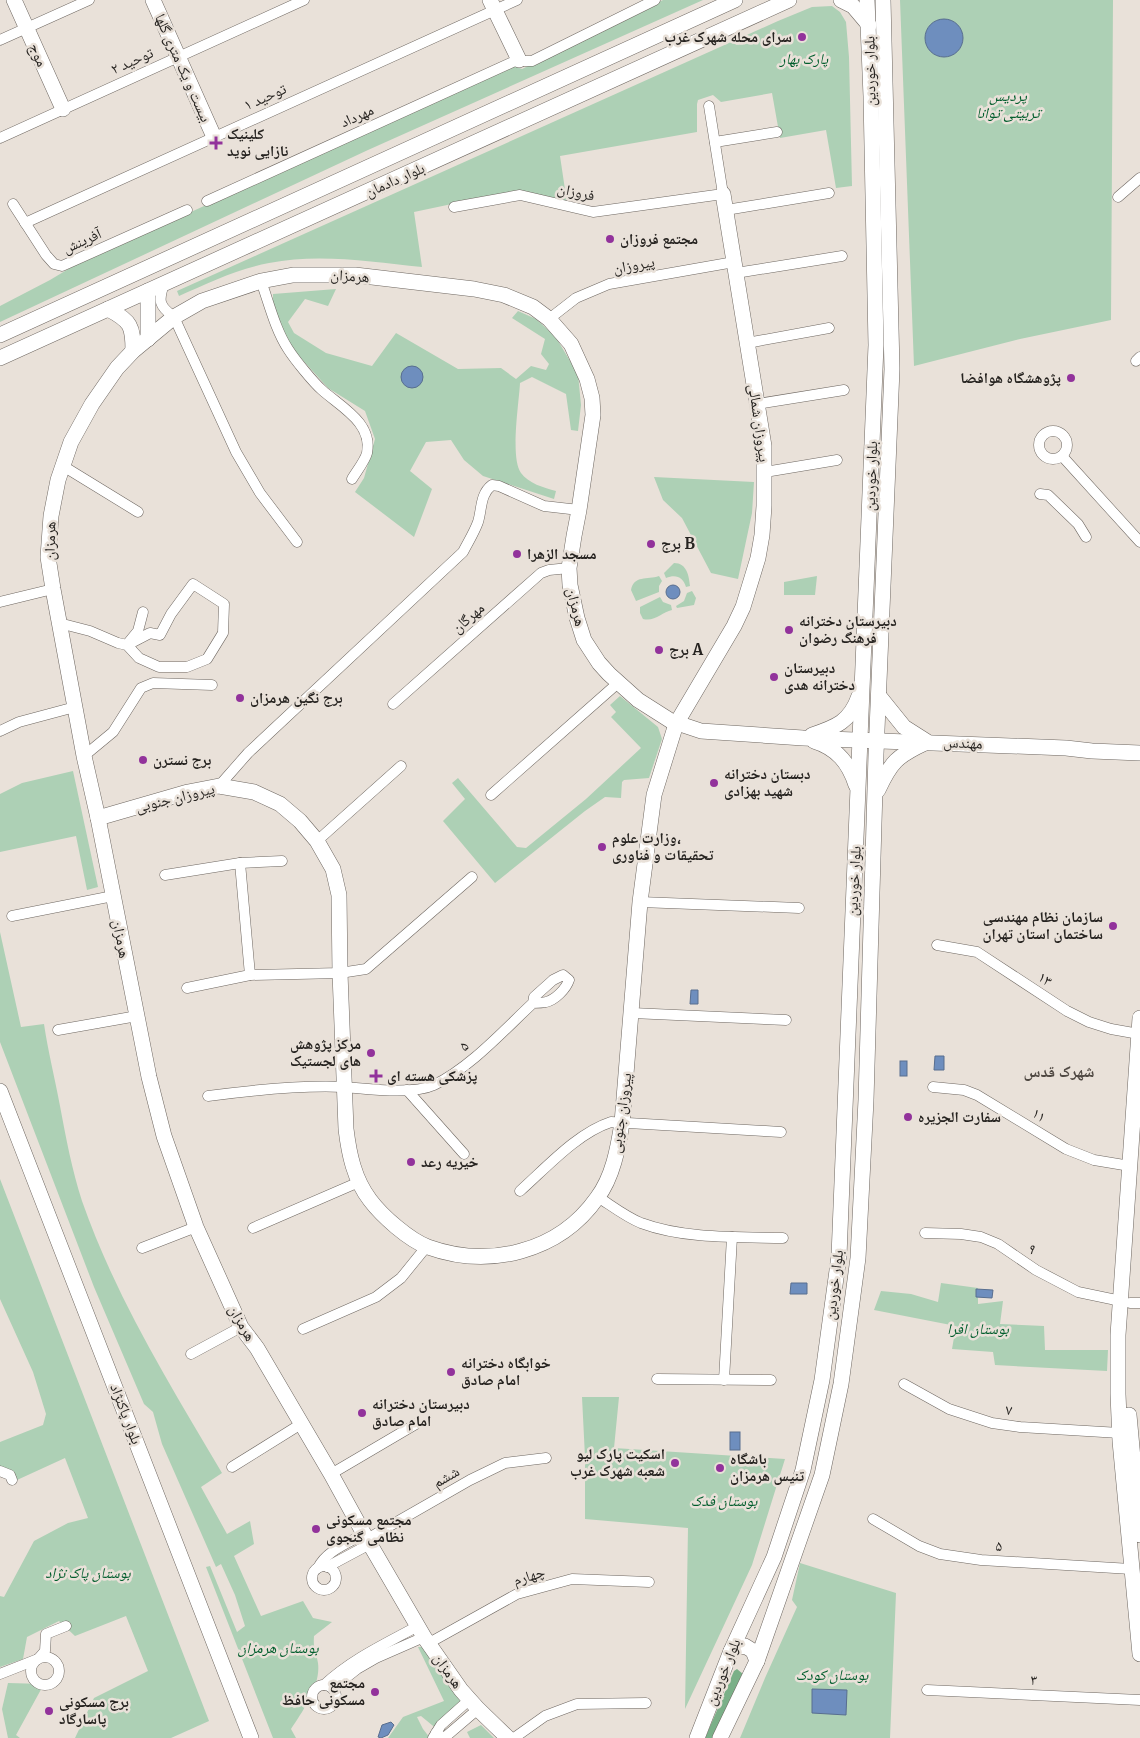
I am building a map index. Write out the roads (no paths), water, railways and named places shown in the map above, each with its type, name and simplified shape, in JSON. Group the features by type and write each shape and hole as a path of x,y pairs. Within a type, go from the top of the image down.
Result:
{"main road":[{"name":"موج","path":"14,0 63,109"},
{"name":"بیست و یک متری گلها","path":"153,0 214,137"},
{"name":"بلوار دادمان","path":"0,335 735,0"},
{"name":"بلوار دادمان","path":"0,358 789,0"},
{"path":"841,0 853,6 869,25"},
{"name":"بلوار خوردین","path":"697,1738 731,1651 774,1556 803,1470 822,1380 839,1256 876,345 867,0"},
{"name":"بلوار خوردین","path":"720,1738 757,1660 822,1475 841,1384 858,1258 866,1100 877,739 892,369 883,0"},
{"path":"493,5 519,60"},
{"path":"584,69 577,84 584,88 596,88"},
{"path":"550,84 559,93 557,106"},
{"name":"پیروزان شمالی","path":"676,724 734,626 743,607 761,543 764,506 764,446 723,194"},
{"name":"هرمزان","path":"508,1738 474,1704 424,1635 367,1539 332,1474 257,1348 242,1327 196,1227 164,1136 136,1016 98,818 84,756 48,557 51,516 71,442 92,404 117,368 132,351 174,317 202,302 261,281 293,275 334,274 474,289 518,300 533,307 549,319 571,344 588,378 593,416 569,568 572,602 584,640 599,663 618,683 653,711 676,724 701,730 803,738 860,739"},
{"path":"148,291 148,339"},
{"path":"108,309 123,317 127,322 133,334 132,351"},
{"path":"803,738 835,726 851,714 863,686"},
{"path":"875,796 886,772 896,759 928,742 904,726 879,696"},
{"name":"پیروزان جنوبی","path":"98,818 188,792 219,786 254,792 280,804 300,822 317,841 333,869 339,895 344,1088 348,1151 359,1182 369,1199 396,1227 427,1246 457,1254 476,1256 507,1255 523,1252 555,1237 578,1220 598,1197 612,1169 622,1123 640,902 654,795 676,724"},
{"path":"803,738 830,748 844,759 853,775 859,796"},
{"name":"مهندس","path":"860,739 1140,753"},
{"name":"مهندس","path":"1066,748 1095,744 1140,745"},
{"path":"1140,1029 1137,1166 1127,1370 1140,1654"},
{"name":"بلوار پاکنژاد","path":"0,1091 251,1738"},
{"path":"1130,1433 1140,1535"},
{"path":"731,1651 736,1647 746,1646 753,1651 757,1660"}],"street":[{"path":"0,40 89,0"},
{"name":"توحید ۲","path":"0,138 304,0"},
{"name":"توحید ۱","path":"25,223 214,137 493,5 517,0"},
{"name":"مهرداد","path":"207,201 519,60 532,61 655,0"},
{"name":"پیروزان شمالی","path":"709,106 723,194"},
{"path":"715,142 778,132"},
{"path":"1118,197 1140,178"},
{"path":"726,210 830,193"},
{"name":"فروزان","path":"454,207 520,195 598,212 723,194"},
{"name":"آفرینش","path":"14,204 50,260 54,264 62,266 187,210"},
{"name":"پیروزان","path":"549,319 576,298 609,284 842,256"},
{"path":"261,281 288,349 321,389 357,419 363,430 367,440 367,454 352,479"},
{"path":"164,284 159,296 161,305 174,317 236,452 260,493 297,542"},
{"path":"747,343 829,328"},
{"path":"757,404 844,390"},
{"path":"1062,456 1140,542"},
{"path":"765,472 837,460"},
{"path":"63,466 138,512"},
{"path":"219,786 248,753 463,552 478,522 484,495 489,488 499,486 544,506 579,510"},
{"path":"1040,494 1048,496 1078,524 1086,537"},
{"name":"مهرگان","path":"393,704 542,573 549,570 569,568"},
{"path":"59,624 90,631 127,645 139,658 159,667 187,667 207,659 223,633 224,604 193,584 171,614 160,636 150,633 127,645"},
{"path":"0,602 53,589"},
{"path":"127,645 138,631 143,612"},
{"path":"491,795 618,683"},
{"path":"84,756 113,732 141,688 153,684 212,685"},
{"path":"0,731 19,722 75,707"},
{"path":"317,841 401,766"},
{"path":"165,875 240,863 282,861"},
{"path":"240,863 250,975"},
{"path":"187,988 250,975 358,971 372,965 472,877"},
{"path":"12,916 113,896"},
{"path":"640,902 799,908"},
{"name":"۱۳","path":"937,945 978,952 1067,1011 1089,1022 1111,1029 1140,1029"},
{"name":"۵","path":"208,1096 253,1090 344,1088 407,1090 432,1086 457,1072 533,1003"},
{"path":"632,1013 786,1020"},
{"path":"58,1030 136,1016"},
{"name":"۱۱","path":"933,1087 964,1090 977,1095 1066,1149 1094,1160 1137,1166"},
{"path":"407,1090 464,1154"},
{"path":"520,1191 573,1144 610,1122 781,1132"},
{"path":"253,1228 359,1182"},
{"path":"598,1197 640,1223 675,1232 732,1237 783,1238"},
{"path":"142,1248 196,1227"},
{"name":"۹","path":"925,1233 981,1237 998,1244 1036,1270 1078,1292 1130,1302"},
{"path":"724,1380 732,1237"},
{"path":"303,1329 376,1297 401,1278 427,1246"},
{"path":"191,1354 242,1327"},
{"path":"657,1379 770,1380"},
{"name":"۷","path":"904,1384 950,1409 992,1423 1020,1427 1130,1433"},
{"path":"232,1467 301,1424"},
{"path":"332,1474 416,1424"},
{"name":"ششم","path":"322,1568 321,1561 330,1554 367,1539 470,1480 505,1463 546,1458"},
{"path":"0,1471 10,1475 12,1480"},
{"name":"۵","path":"874,1520 919,1546 940,1554 981,1560 1136,1568"},
{"name":"چهارم","path":"329,1687 340,1670 373,1654 424,1635 517,1594 572,1579 649,1582"},
{"path":"0,1674 38,1659 45,1651 46,1634 66,1626"},
{"name":"۳","path":"927,1690 1140,1700"},
{"path":"514,1738 545,1716 570,1706 592,1703 646,1703"},
{"path":"438,1736 441,1725 474,1704"}],"water":[{"path":"944,19 958,24 963,38 958,52 944,57 930,52 925,38 930,24"},
{"path":"412,366 420,369 423,377 420,385 412,388 404,385 401,377 404,369"},
{"path":"673,585 678,587 680,592 678,597 673,599 668,597 666,592 668,587"},
{"path":"691,990 698,990 698,1004 690,1004"},
{"path":"935,1056 944,1056 944,1070 934,1070"},
{"path":"900,1061 907,1061 907,1076 900,1076"},
{"path":"791,1283 807,1283 807,1294 790,1294"},
{"path":"976,1289 993,1290 992,1298 976,1297"},
{"path":"730,1432 740,1432 740,1450 730,1450"},
{"path":"812,1689 847,1690 846,1715 812,1713"},
{"path":"391,1722 394,1725 388,1735 381,1738 378,1737 382,1725"}],"place":[{"name":"سرای محله شهرک غرب","path":"802,37"},
{"name":"کلینیک نازایی نوید","path":"216,143"},
{"name":"مجتمع فروزان","path":"610,239"},
{"name":"پژوهشگاه هوافضا","path":"1071,378"},
{"name":"برج B","path":"651,544"},
{"name":"مسجد الزهرا","path":"517,554"},
{"name":"دبیرستان دخترانه فرهنگ رضوان","path":"789,630"},
{"name":"برج A","path":"659,650"},
{"name":"دبیرستان دخترانه هدی","path":"774,677"},
{"name":"برج نگین هرمزان","path":"240,698"},
{"name":"برج نسترن","path":"143,760"},
{"name":"دبستان دخترانه شهید بهزادی","path":"714,783"},
{"name":"وزارت علوم، تحقیقات و فناوری","path":"602,847"},
{"name":"سازمان نظام مهندسی ساختمان استان تهران","path":"1113,926"},
{"name":"مرکز پژوهش های لجستیک","path":"371,1053"},
{"name":"پزشکی هسته ای","path":"376,1076"},
{"name":"سفارت الجزیره","path":"908,1117"},
{"name":"خیریه رعد","path":"411,1162"},
{"name":"خوابگاه دخترانه امام صادق","path":"451,1372"},
{"name":"دبیرستان دخترانه امام صادق","path":"362,1413"},
{"name":"اسکیت پارک لیو شعبه شهرک غرب","path":"675,1463"},
{"name":"باشگاه تنیس هرمزان","path":"720,1468"},
{"name":"مجتمع مسکونی نظامی گنجوی","path":"316,1529"},
{"name":"مجتمع مسکونی حافظ","path":"375,1692"},
{"name":"برج مسکونی پاسارگاد","path":"49,1711"}],"district":[{"name":"شهرک قدس","path":"1059,1071"}],"park label":[{"name":"پارک بهار","path":"804,59"},
{"name":"پردیس تربیتی توانا","path":"1008,104"},
{"name":"بوستان افرا","path":"978,1329"},
{"name":"بوستان فدک","path":"724,1501"},
{"name":"بوستان پاک نژاد","path":"88,1573"},
{"name":"بوستان هرمزان","path":"278,1648"},
{"name":"بوستان کودک","path":"832,1675"}]}
